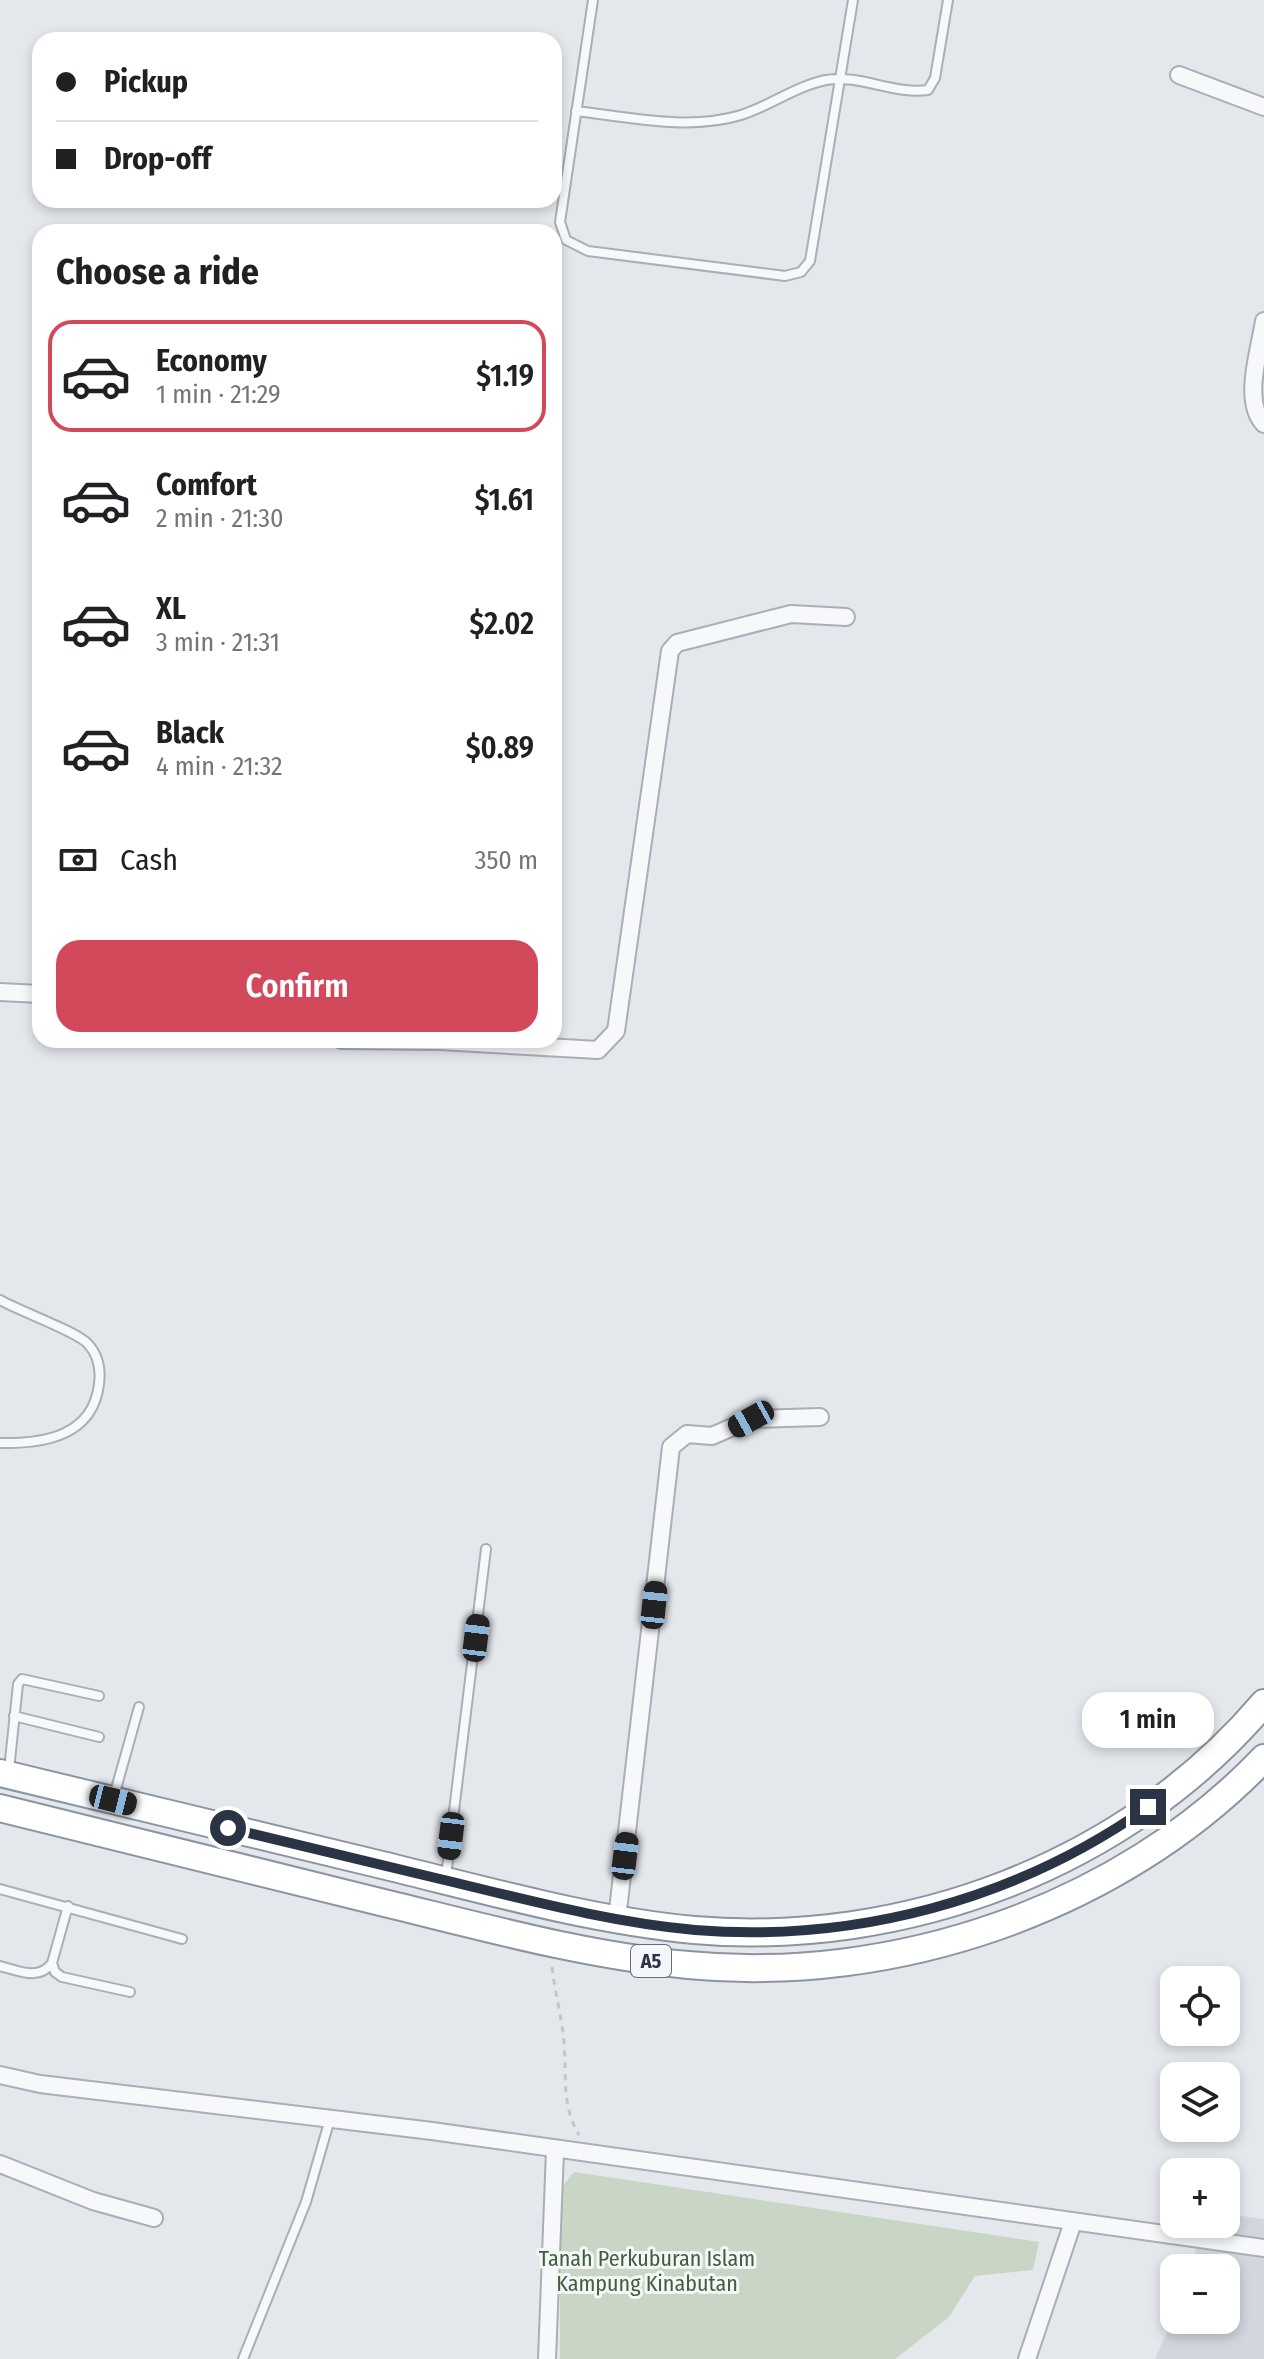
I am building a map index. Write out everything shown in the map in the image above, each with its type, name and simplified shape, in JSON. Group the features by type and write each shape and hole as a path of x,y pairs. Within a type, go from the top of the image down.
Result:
{"highway":[{"name":"A5","path":"4,1774 617,1919 694,1930 782,1932 893,1919 967,1899 1041,1870 1129,1821 1212,1757 1264,1703"},
{"name":"A5","path":"0,1808 549,1942 634,1959 741,1968 833,1965 903,1953 982,1932 1057,1901 1121,1868 1215,1803 1264,1758"}],"street":[{"path":"1179,75 1264,107"},
{"path":"1264,321 1255,382 1255,405 1264,424"},
{"path":"562,1048 598,1050 616,1031 670,651 677,643 791,614 846,617"},
{"path":"0,992 32,994"},
{"path":"617,1919 671,1447 687,1434 712,1436 751,1419 820,1417"},
{"path":"0,2075 40,2084 330,2119 1264,2248"},
{"path":"547,2359 563,2151"},
{"path":"0,2164 93,2201 154,2218"},
{"path":"1027,2359 1073,2222"}],"lane":[{"path":"561,224 593,0"},
{"path":"562,228 566,240 573,247 785,276 801,272 810,261 843,79 853,0"},
{"path":"576,111 692,122 738,116 824,81 843,79 914,92 928,90 935,78 948,0"},
{"path":"0,1300 77,1335 88,1343 101,1370 98,1398 89,1415 76,1428 59,1438 0,1443"},
{"path":"446,1880 486,1549"},
{"path":"4,1774 18,1684 22,1679 99,1696"},
{"path":"113,1800 139,1707"},
{"path":"14,1716 99,1737"},
{"path":"0,1889 182,1939"},
{"path":"0,1966 41,1974 52,1963 68,1906"},
{"path":"52,1963 55,1972 62,1977 130,1992"},
{"path":"243,2359 306,2202 330,2119"}],"path":[{"path":"549,1942 564,2041 563,2095 569,2117 579,2135 563,2151"}],"shaded area":[{"path":"1240,2216 1264,2219 1264,2359 1155,2359 1166,2334 1240,2334 1240,2254 1194,2254 1200,2238 1240,2238"}],"green space":[{"name":"Tanah Perkuburan Islam Kampung Kinabutan","path":"574,2172 1039,2242 1033,2270 975,2276 949,2317 895,2359 560,2359 560,2189"}],"route":[{"path":"228,1828 617,1919 694,1930 782,1932 893,1919 967,1899 1041,1870 1096,1841 1148,1807"}]}
